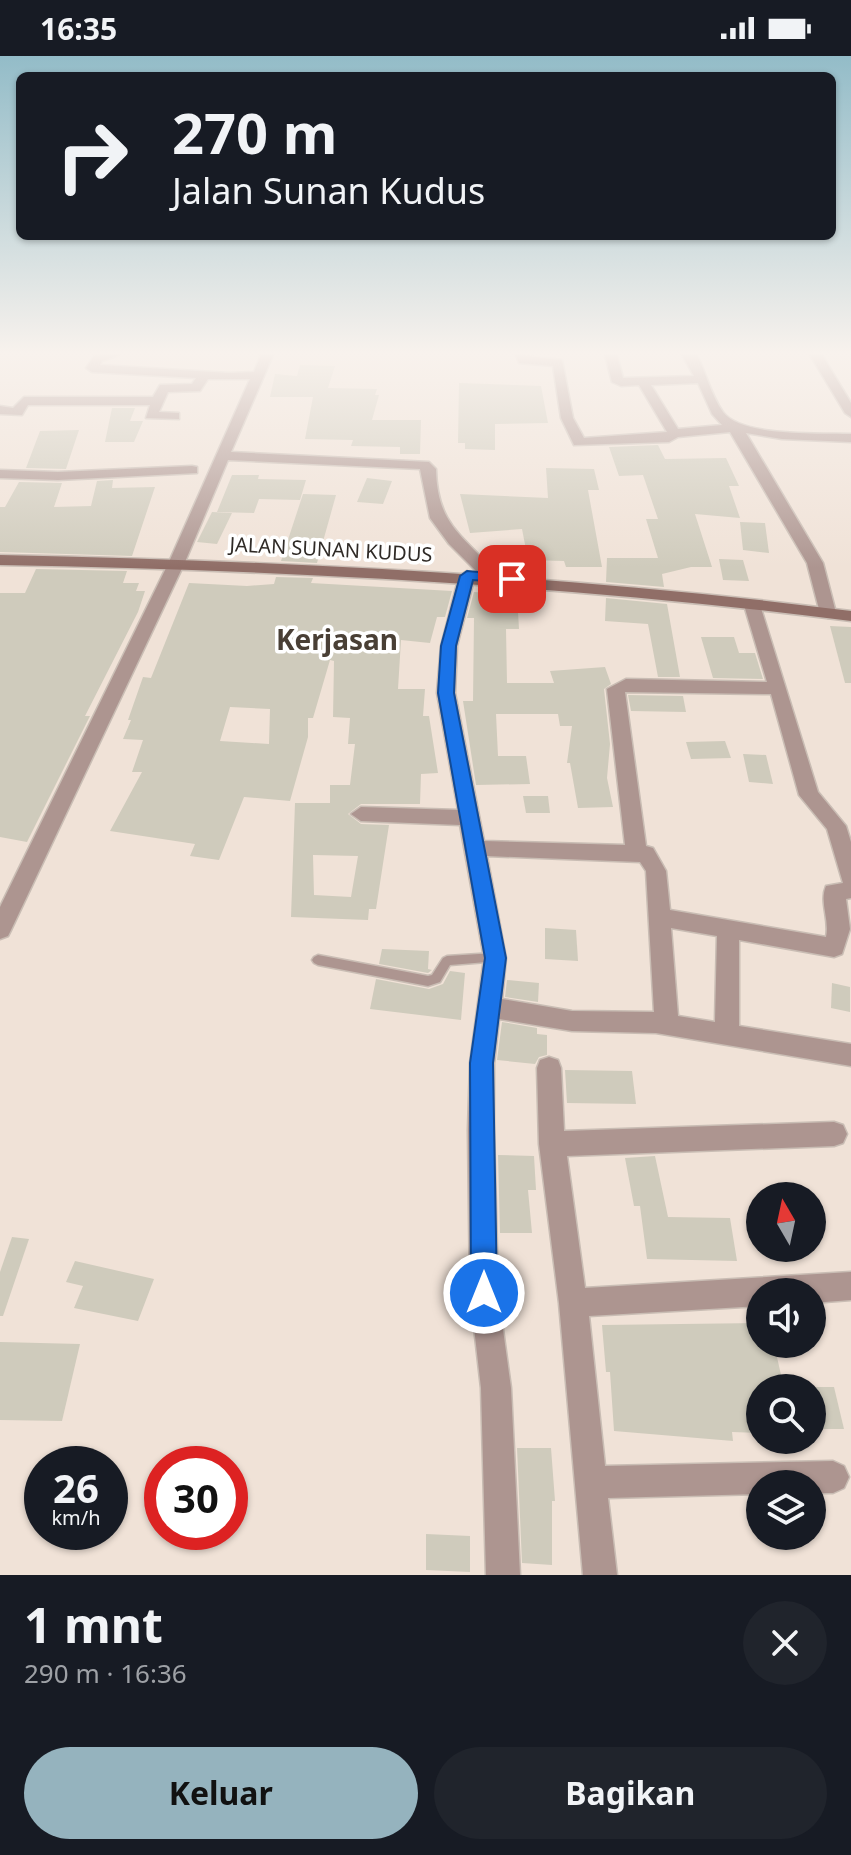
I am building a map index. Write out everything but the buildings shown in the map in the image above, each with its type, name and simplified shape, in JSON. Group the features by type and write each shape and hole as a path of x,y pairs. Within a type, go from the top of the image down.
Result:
{"main road":[{"name":"JALAN SUNAN KUDUS","path":"0,560 177,562 479,576 851,616"}],"street":[{"path":"0,930 6,905 177,562 238,426"},
{"path":"570,426 576,441 669,438 674,433 735,428 782,435 851,438"},
{"path":"670,426 674,433"},
{"path":"732,426 815,563 828,613"},
{"path":"226,456 424,465 429,469 427,494 432,512 479,576 449,646 446,693 495,958 481,1090 484,1293 496,1388 503,1575"},
{"path":"0,474 58,476 192,470"},
{"path":"752,605 809,795 836,826 851,877"},
{"path":"636,851 616,689 626,685 778,688"},
{"path":"361,814 434,819 471,817"},
{"path":"476,848 636,851 646,854 656,871 666,1017 656,1023"},
{"path":"659,917 834,948 839,929 834,892 851,890"},
{"path":"727,1035 728,929"},
{"path":"488,1007 572,1021 656,1023 851,1055"},
{"path":"549,1068 552,1144 573,1303 600,1575"},
{"path":"552,1144 834,1134"},
{"path":"573,1303 851,1286"},
{"path":"590,1482 833,1477"}],"lane":[{"path":"318,960 428,981 436,979 447,961 495,958"}],"district":[{"name":"Kerjasan","path":"337,639"}],"route":[{"path":"484,1293 482,1063 495,958 446,693 449,646 467,576 512,579"}]}
